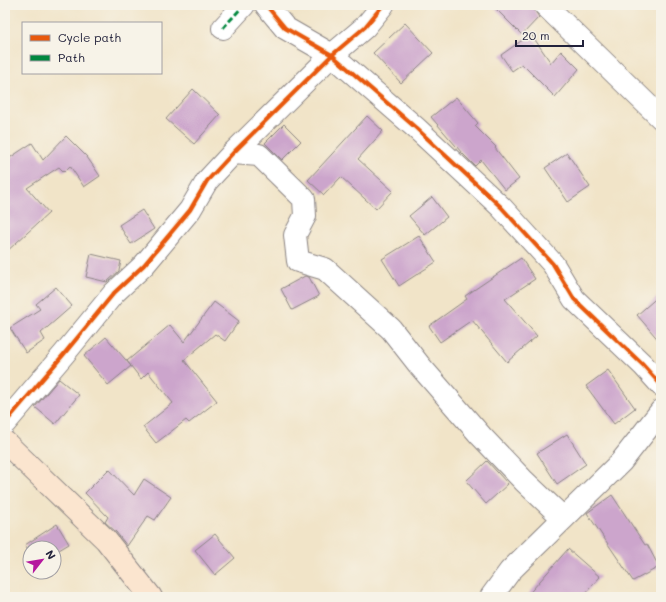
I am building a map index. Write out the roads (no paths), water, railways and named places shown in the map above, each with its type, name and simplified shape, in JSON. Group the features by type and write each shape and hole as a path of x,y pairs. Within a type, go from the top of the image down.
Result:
{"street":[{"path":"223,28 244,5"},
{"path":"266,5 285,28 332,55 416,128 501,207 553,264 574,299 643,365 661,385"},
{"path":"5,424 114,294 144,265 186,215 208,181 233,153 332,55 365,27 383,5"},
{"path":"545,5 661,118"},
{"path":"233,153 259,156 304,199 305,216 295,235 298,261 325,269 392,329 420,366 468,421 524,481 563,518"},
{"path":"491,597 510,571 621,462 661,411"},
{"path":"5,442 106,540 151,597"}]}
